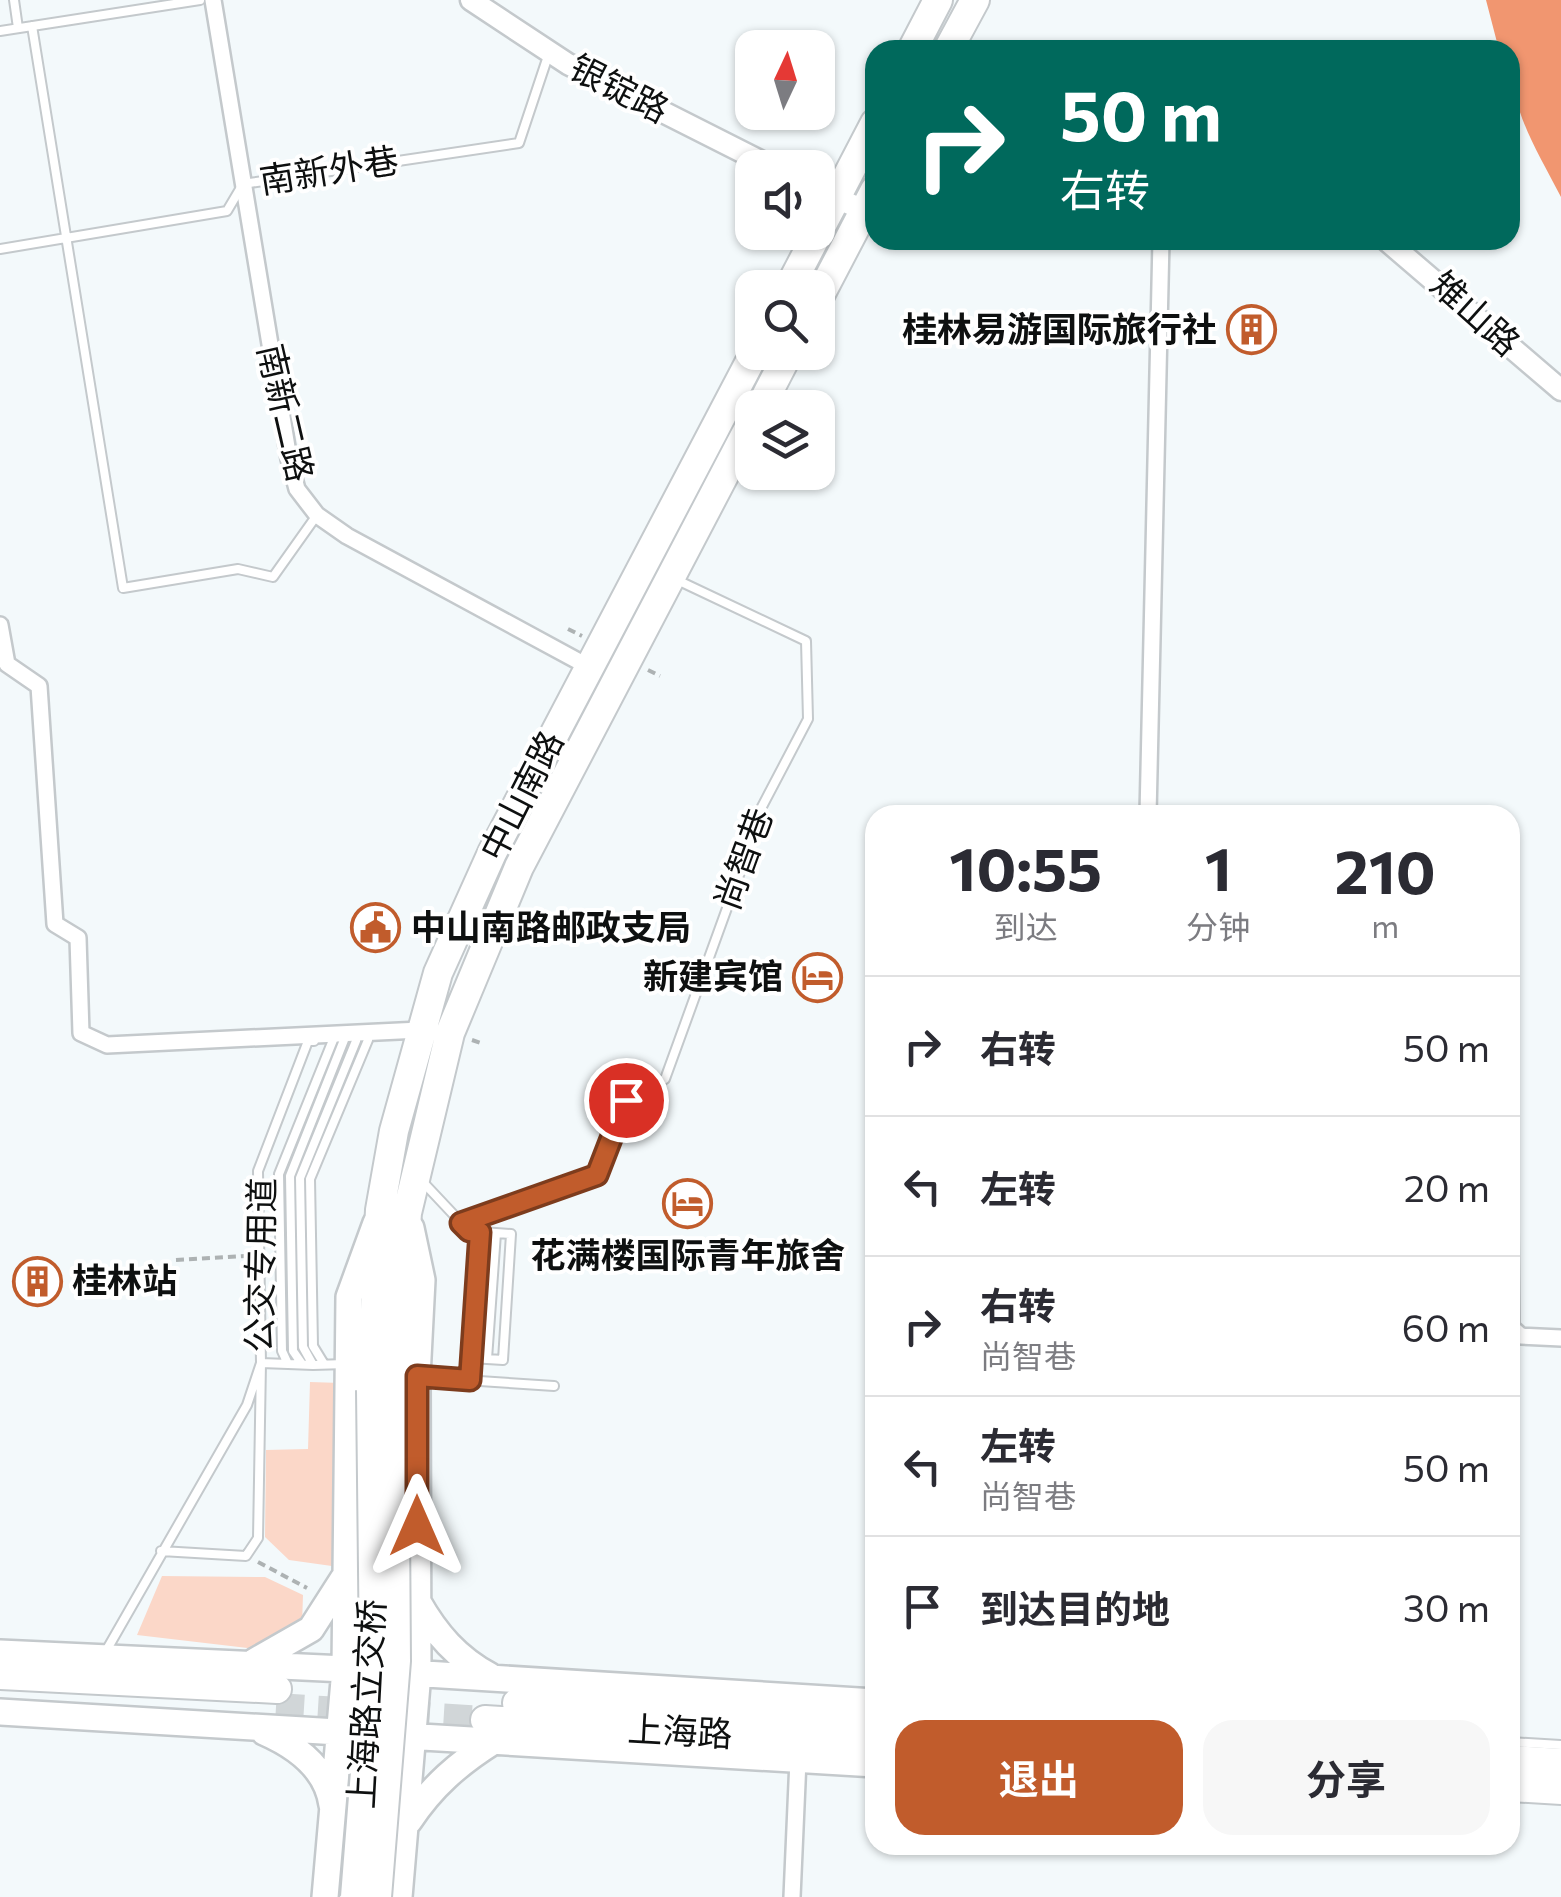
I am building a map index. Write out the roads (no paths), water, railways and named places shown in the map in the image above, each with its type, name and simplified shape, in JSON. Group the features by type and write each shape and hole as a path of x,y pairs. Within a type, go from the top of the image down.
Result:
{"highway":[{"path":"917,40 938,0"},
{"path":"953,40 975,0"},
{"path":"835,182 865,138"},
{"path":"834,270 865,216"},
{"name":"中山南路","path":"394,1386 394,1212 420,1034 463,915 746,370"},
{"name":"中山南路","path":"394,1212 415,1173 450,1033 491,927 735,455"},
{"name":"上海路立交桥","path":"354,1897 394,1386"},
{"name":"上海路立交桥","path":"377,1897 396,1661 394,1386"},
{"path":"0,1675 276,1698 0,1693"},
{"name":"上海路","path":"490,1710 865,1723"},
{"name":"上海路","path":"490,1710 865,1742"},
{"path":"1520,1760 1561,1762"},
{"path":"1520,1781 1561,1784"}],"main road":[{"path":"325,1897 345,1669 347,1570 336,1364 349,1297 394,1212"},
{"path":"394,1212 422,1280 394,1386 417,1600 418,1673 399,1897"},
{"path":"246,1664 269,1656 311,1628 332,1602 347,1570"},
{"path":"417,1600 446,1642 468,1664 490,1710"},
{"path":"0,1653 418,1673 490,1710 798,1760 865,1763"},
{"path":"0,1712 414,1738 490,1710 865,1702"},
{"path":"407,1826 426,1795 461,1762 490,1710"},
{"path":"255,1728 284,1741 320,1771 331,1797 334,1819"}],"street":[{"name":"南新二路","path":"213,0 288,459 297,489 317,514 386,559 589,667"},
{"name":"银锭路","path":"472,0 549,51 739,150"},
{"path":"835,196 865,204"},
{"path":"1148,805 1161,250"},
{"name":"雉山路","path":"1398,250 1561,390"},
{"path":"0,624 7,664 39,686 54,924 78,938 81,1033 106,1045 420,1034"},
{"path":"1520,1335 1561,1338"},
{"path":"792,1897 798,1760"}],"lane":[{"path":"14,0 18,28"},
{"path":"0,31 200,0"},
{"path":"32,26 124,588 238,569 273,577 317,514"},
{"name":"南新外巷","path":"0,249 227,211 243,184 519,143 549,51"},
{"name":"尚智巷","path":"461,1223 597,1175 626,1100 664,1078 742,864 744,841 808,719 806,641 671,577"},
{"path":"288,1364 282,1351 279,1174 333,1040 420,1034"},
{"name":"公交专用道","path":"161,1551 240,1421 261,1364 258,1171 308,1041 333,1040"},
{"path":"302,1364 293,1351 290,1176 344,1040"},
{"path":"336,1364 312,1346 310,1179 368,1040"},
{"path":"313,1364 302,1348 300,1178 356,1041"},
{"path":"415,1173 469,1231 511,1234 503,1360 471,1358"},
{"path":"470,1380 480,1232"},
{"path":"488,1359 496,1233"},
{"path":"104,1657 161,1551 246,1556 258,1538 261,1364 336,1364"},
{"path":"394,1386 470,1380 554,1386"},
{"path":"1520,1742 1561,1744"},
{"path":"1520,1798 1561,1800"}],"tunnel":[{"path":"276,1707 485,1720"}],"place":[{"name":"桂林易游国际旅行社","path":"1252,330"},
{"name":"中山南路邮政支局","path":"376,928"},
{"name":"新建宾馆","path":"818,977"},
{"name":"花满楼国际青年旅舍","path":"688,1204"},
{"name":"桂林站","path":"37,1281"}]}
